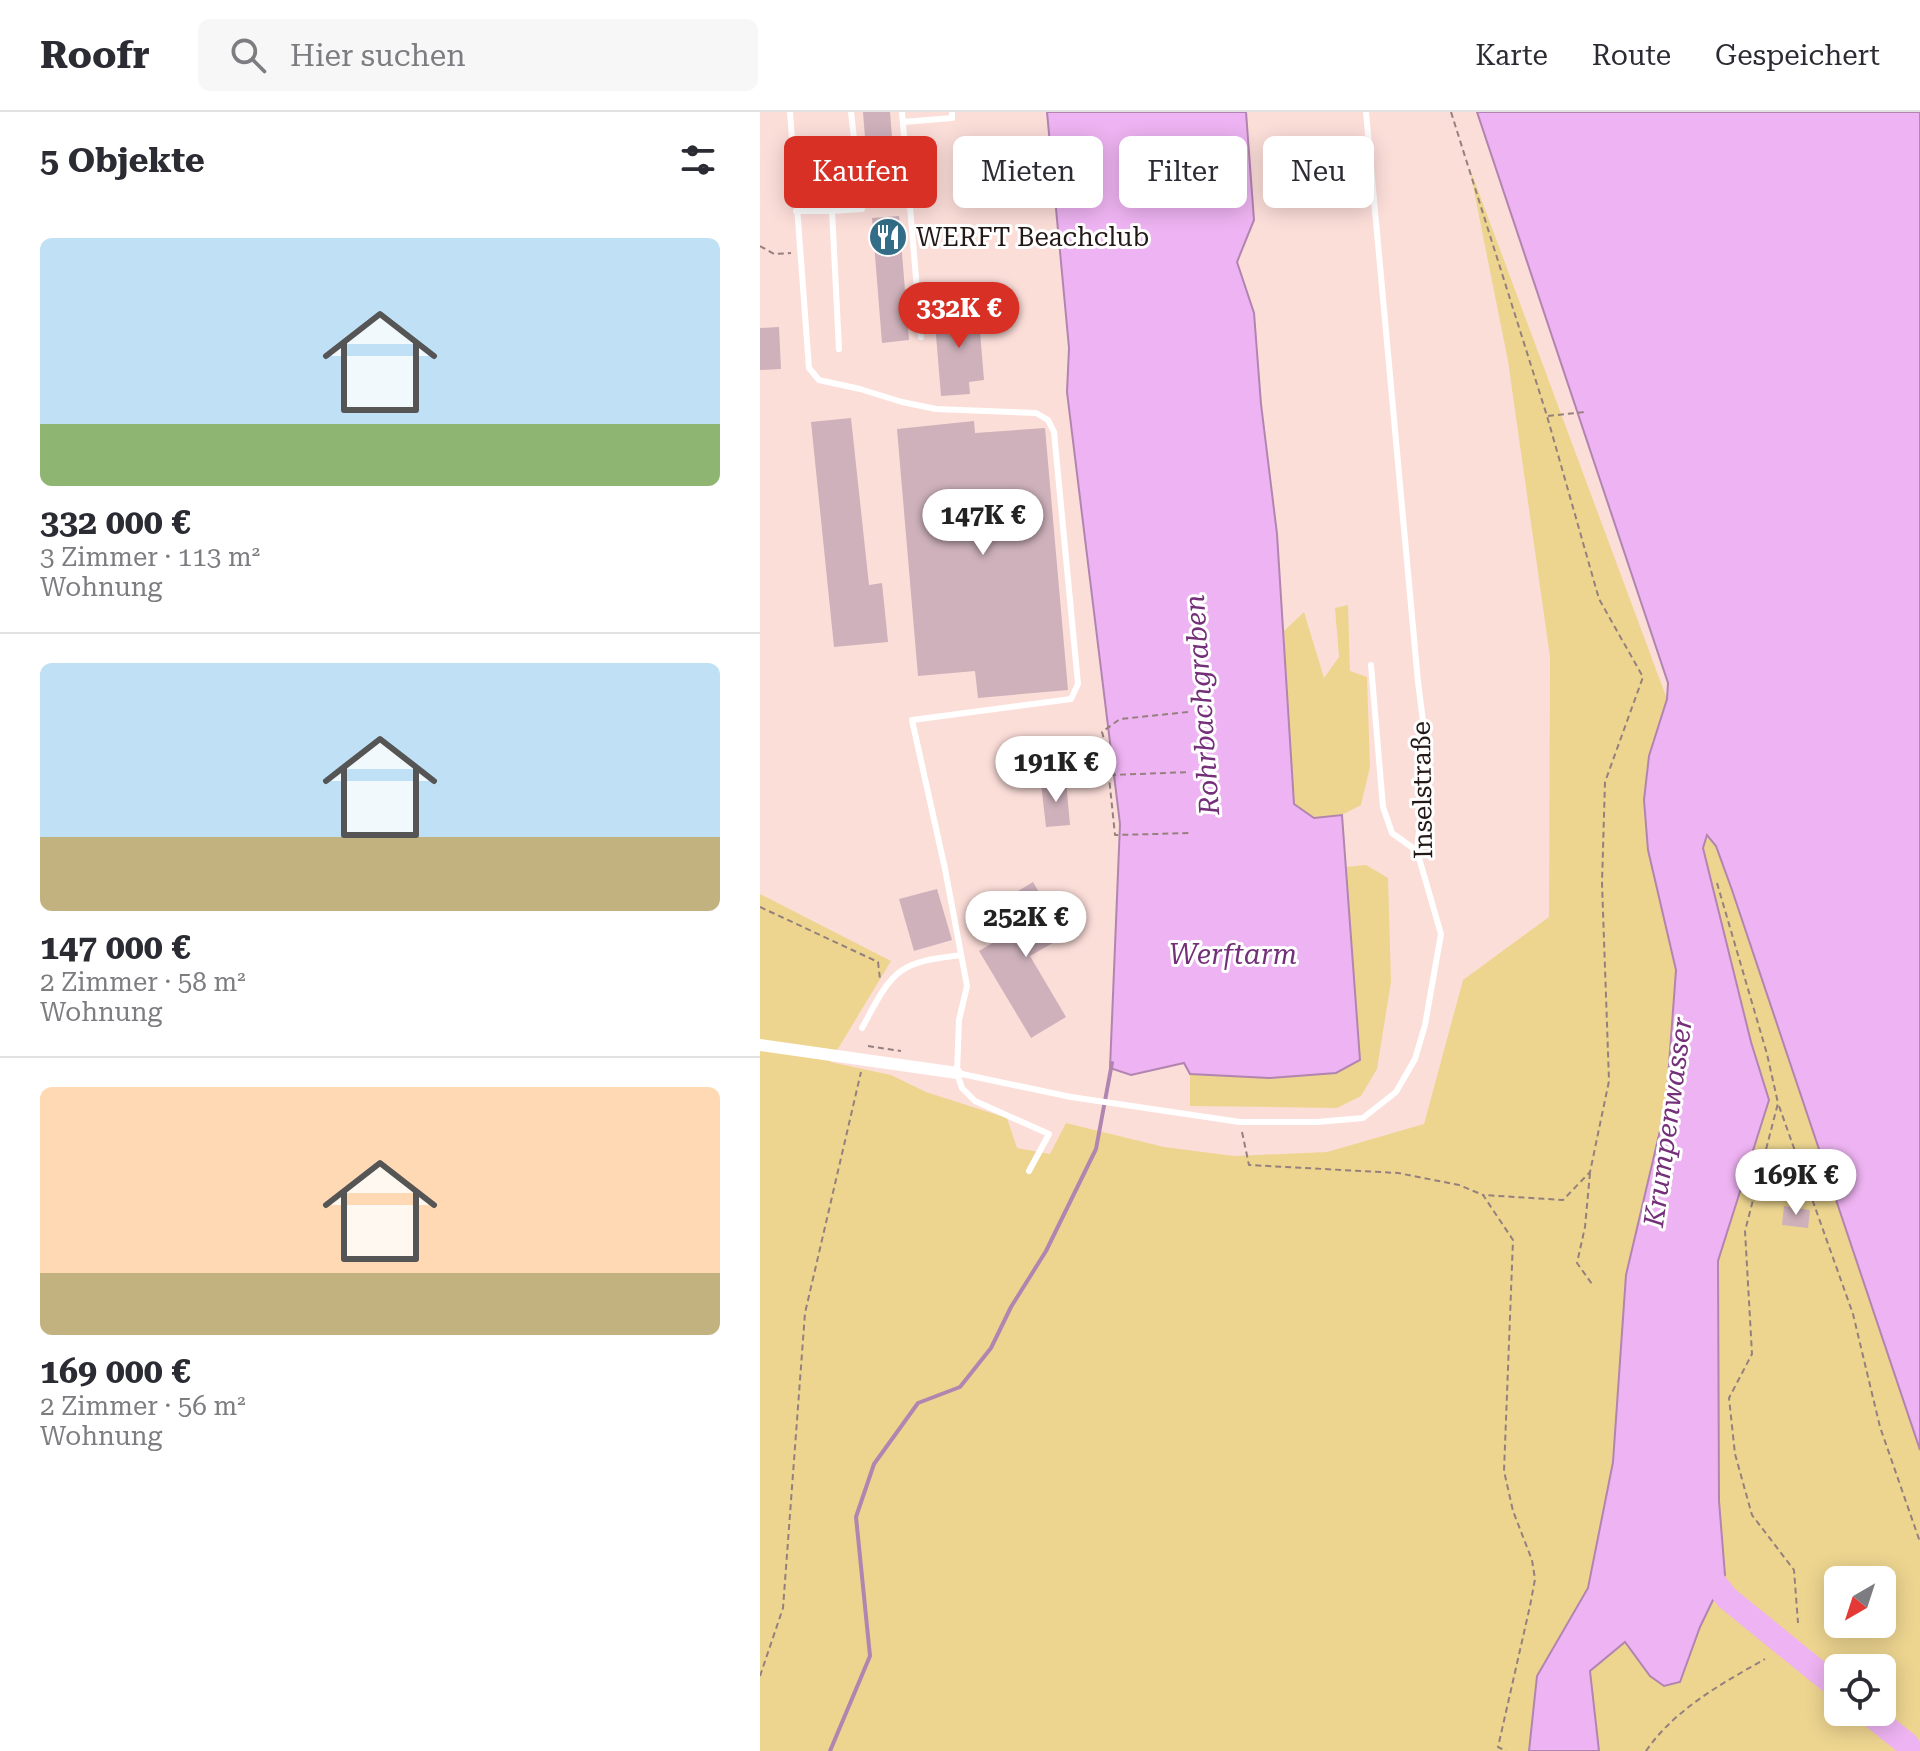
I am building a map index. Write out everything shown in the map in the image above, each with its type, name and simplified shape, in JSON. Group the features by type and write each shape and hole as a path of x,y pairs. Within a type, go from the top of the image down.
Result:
{"street":[{"path":"760,1045 957,1073"}],"lane":[{"path":"790,112 809,368 819,380 936,409 1036,413 1048,420 1054,432 1078,684 1071,699 912,720 967,986 959,1020 957,1073 962,1088 975,1101 1049,1134 1029,1171"},
{"path":"796,211 862,209 851,112"},
{"path":"902,112 921,337"},
{"path":"903,122 952,118 952,112"},
{"name":"Inselstraße","path":"957,1073 1071,1097 1240,1122 1317,1122 1363,1118 1396,1092 1415,1059 1425,1025 1441,934 1417,851 1427,752 1416,666 1366,112"},
{"path":"832,211 839,349"},
{"path":"1371,665 1383,807 1392,833 1417,851"},
{"path":"862,1028 882,992 901,971 921,962 961,955"}],"path":[{"path":"1451,112 1547,416 1599,599 1643,677 1605,782 1602,883 1609,1081 1590,1172 1585,1227 1577,1263 1592,1284"},
{"path":"760,246 774,254 800,253"},
{"path":"1547,416 1585,412"},
{"path":"1188,712 1120,719 1102,732 1115,835 1192,833"},
{"path":"1071,752 1106,748"},
{"path":"1109,775 1190,772"},
{"path":"1717,883 1767,1054 1778,1103 1853,1314 1880,1427 1920,1542"},
{"path":"760,907 878,962 882,992"},
{"path":"760,1676 783,1608 805,1313 864,1059"},
{"path":"1778,1103 1745,1231 1752,1354 1729,1398 1735,1454 1752,1515 1794,1570 1798,1623"},
{"path":"1240,1122 1249,1165 1398,1173 1459,1185 1483,1195 1563,1200 1590,1172"},
{"path":"1483,1195 1513,1240 1504,1471 1535,1579 1497,1749 1506,1751"},
{"path":"1646,1751 1656,1737 1702,1696 1765,1659"}],"shaded area":[{"path":"1469,166 1667,699 1649,756 1649,852 1676,970 1666,1105 1626,1275 1613,1462 1588,1588 1537,1676 1529,1751 760,1751 760,894 891,961 830,1062 891,1075 926,1092 1007,1118 1017,1148 1050,1154 1066,1123 1164,1147 1234,1156 1327,1152 1424,1124 1463,980 1549,917 1550,657 1508,361"},
{"path":"1348,605 1350,671 1367,677 1370,767 1361,805 1342,815 1314,818 1294,804 1284,631 1304,612 1324,678 1339,657 1335,608"},
{"path":"1706,835 1716,846 1732,890 1920,1450 1920,1751 1599,1751 1590,1671 1625,1642 1650,1676 1664,1686 1700,1627 1725,1575 1719,1501 1718,1261 1769,1100 1751,1042 1703,848"},
{"path":"1366,865 1388,878 1391,982 1377,1069 1361,1096 1337,1108 1190,1106 1190,1074 1269,1078 1335,1073 1360,1060 1345,867"}],"water":[{"name":"Werftarm","path":"1047,112 1246,112 1254,220 1237,262 1254,313 1261,404 1277,534 1294,804 1314,818 1342,815 1360,1060 1336,1073 1269,1078 1190,1074 1184,1063 1131,1075 1110,1068 1120,824 1067,392 1069,348 1056,208 1103,208 1103,136 1049,136"},
{"name":"Krumpenwasser","path":"1477,112 1920,112 1920,1450 1732,890 1716,846 1707,835 1703,848 1751,1042 1769,1100 1718,1261 1719,1501 1725,1575 1700,1627 1680,1682 1664,1686 1650,1676 1625,1642 1590,1671 1599,1751 1529,1751 1537,1676 1588,1588 1613,1462 1626,1275 1666,1105 1676,970 1648,850 1644,800 1649,756 1667,699 1668,683"}],"building":[{"path":"863,112 890,112 892,136 865,136"},
{"path":"899,216 909,340 882,343 872,218"},
{"path":"978,308 984,380 969,382 970,394 941,396 934,311"},
{"path":"779,327 781,369 760,370 760,328"},
{"path":"851,418 869,585 882,583 888,642 834,647 811,422"},
{"path":"974,421 975,433 1045,428 1068,690 978,698 975,671 918,676 897,429"},
{"path":"1066,781 1070,825 1046,827 1041,783"},
{"path":"1033,882 1065,936 1030,956 1066,1017 1031,1038 979,951 1011,932 995,905"},
{"path":"937,889 952,940 914,951 899,899"},
{"path":"1784,1206 1810,1210 1808,1228 1782,1225"}],"waterway":[{"name":"Rohrbachgraben","path":"830,1751 870,1656 856,1517 874,1464 918,1403 960,1387 991,1348 1011,1307 1046,1251 1096,1149 1112,1063"},
{"path":"1698,1562 1727,1598 1824,1677"},
{"path":"1884,1726 1911,1751"}],"place":[{"name":"WERFT Beachclub","path":"888,237"}]}
